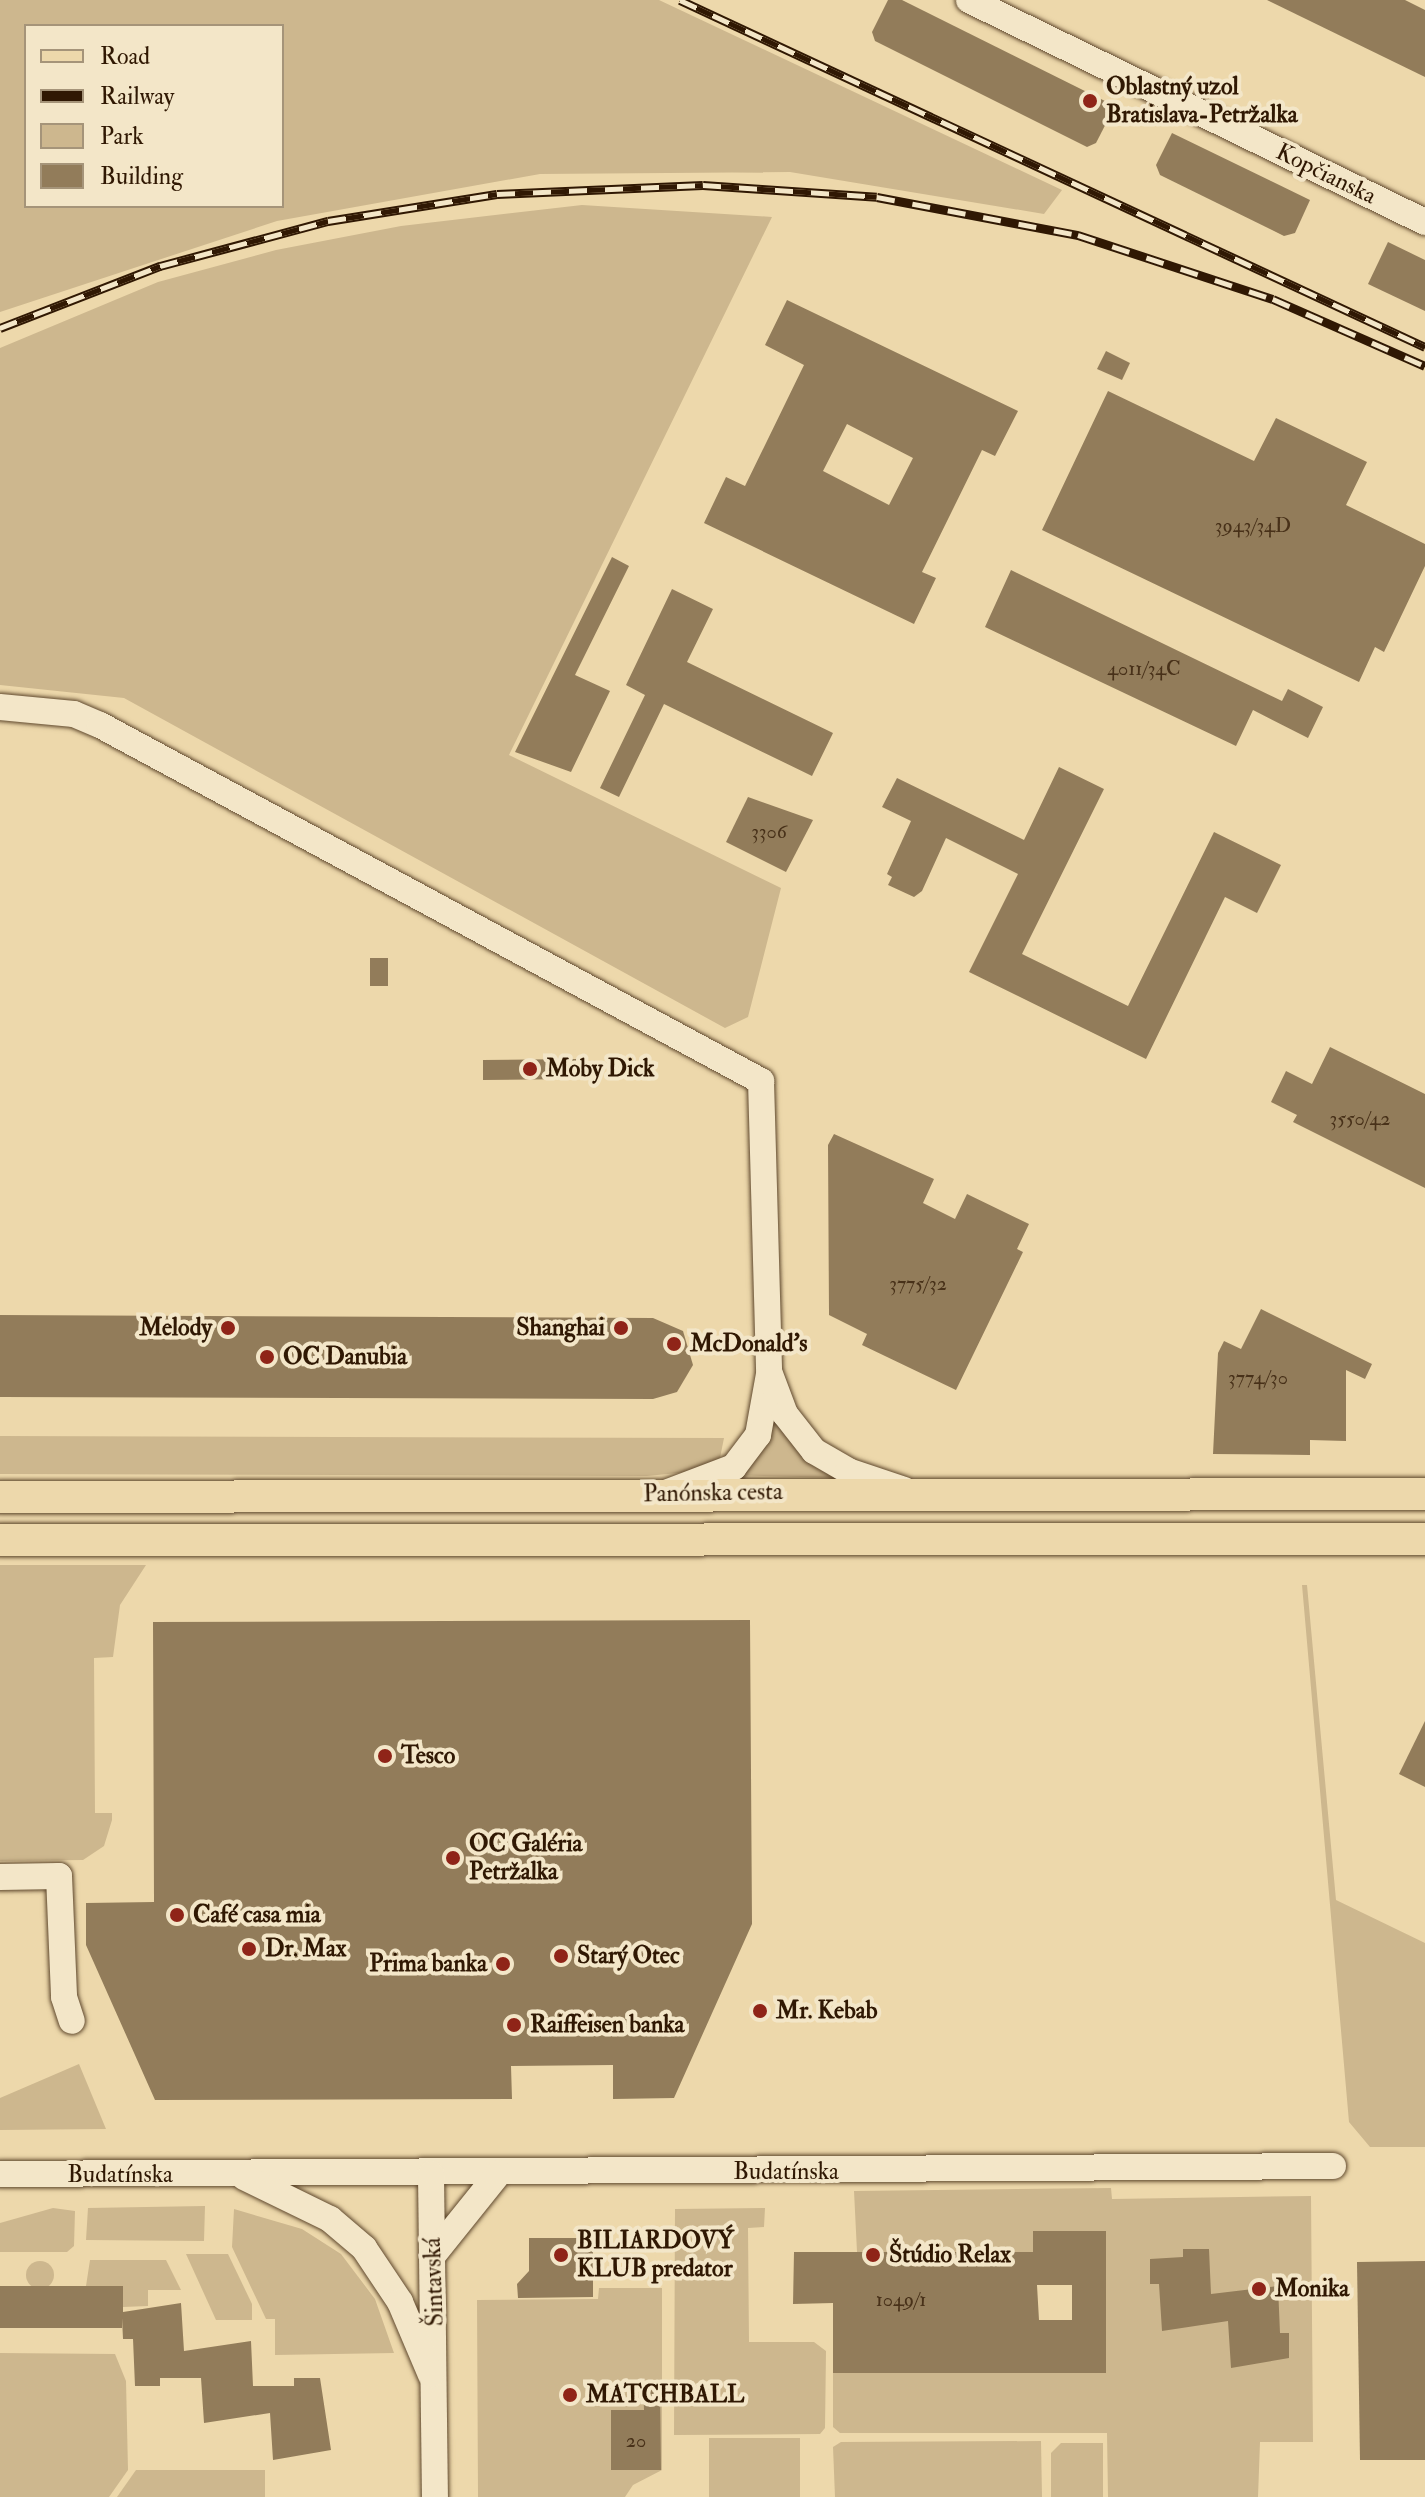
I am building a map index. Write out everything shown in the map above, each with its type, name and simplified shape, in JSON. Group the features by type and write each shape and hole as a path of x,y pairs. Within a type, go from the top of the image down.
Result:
{"main road":[{"name":"Panónska cesta","path":"0,1497 1425,1492"},
{"name":"Panónska cesta","path":"0,1540 1425,1539"}],"street":[{"name":"Kopčianska","path":"969,0 1425,222"},
{"path":"0,707 74,714 100,725 761,1081 769,1374 758,1435 746,1457 729,1470 665,1494"},
{"path":"769,1374 785,1414 814,1451 848,1471 911,1492"},
{"path":"0,1877 59,1876 64,1997 72,2021"},
{"name":"Budatínska","path":"0,2174 431,2174 1333,2166"},
{"path":"433,2255 499,2173"},
{"name":"Šintavská","path":"431,2174 437,2389 435,2497"},
{"name":"Budatínska","path":"239,2175 353,2237"},
{"name":"Šintavská","path":"353,2237 395,2293 437,2389"}],"green space":[{"path":"0,0 659,0 1062,190 1044,214 790,172 540,174 277,221 0,312"},
{"path":"582,205 772,217 509,755 781,888 748,1017 725,1028 124,698 0,685 0,348 158,282 276,250 401,226"},
{"path":"772,1414 804,1456 840,1478 728,1475"},
{"path":"0,1436 724,1438 720,1458 688,1472 647,1476 0,1474"},
{"path":"0,1565 146,1565 120,1605 113,1657 94,1658 95,1813 112,1813 112,1820 104,1846 83,1860 0,1861"},
{"path":"1302,1585 1307,1585 1336,1900 1425,1943 1425,2147 1370,2147 1349,2122"},
{"path":"79,2064 106,2129 0,2130 0,2098"},
{"path":"1111,2188 1112,2199 1311,2196 1313,2442 1260,2442 1258,2497 1108,2497 1107,2433 840,2433 833,2427 833,2373 1106,2372 1106,2231 1034,2231 1033,2252 857,2252 854,2191"},
{"path":"205,2206 204,2241 86,2240 88,2208"},
{"path":"53,2208 75,2211 74,2246 67,2252 0,2252 0,2223"},
{"path":"765,2208 764,2227 748,2228 749,2342 814,2342 826,2351 825,2428 820,2434 674,2435 675,2209"},
{"path":"234,2209 302,2229 341,2254 375,2299 394,2353 275,2355 275,2319 266,2319 232,2247"},
{"path":"186,2254 228,2254 252,2304 252,2320 216,2320"},
{"path":"90,2260 166,2260 181,2290 148,2290 148,2306 123,2307 123,2286 86,2286"},
{"path":"40,2261 50,2265 54,2275 50,2285 40,2289 30,2285 26,2275 30,2265"},
{"name":"MATCHBALL","path":"599,2288 662,2288 662,2470 633,2485 625,2497 478,2497 477,2300 598,2299"},
{"path":"0,2353 115,2354 126,2381 128,2470 109,2497 0,2497"},
{"path":"709,2438 800,2438 800,2497 709,2497"},
{"path":"1041,2441 1042,2497 835,2497 833,2447 841,2442"},
{"path":"1061,2443 1103,2443 1103,2497 1051,2497 1051,2453"},
{"path":"136,2470 265,2470 265,2497 117,2497"}],"building":[{"path":"888,0 902,0 1115,106 1096,143 1087,147 875,41 872,32"},
{"path":"1267,0 1405,0 1425,10 1425,77"},
{"path":"1172,133 1310,200 1295,233 1284,236 1160,175 1156,165"},
{"path":"1388,242 1425,260 1425,311 1368,284"},
{"path":"787,300 1018,411 995,456 982,450 922,572 936,578 914,624 704,523 726,477 745,486 804,365 765,345","holes":["847,424 913,458 889,505 823,471"]},
{"path":"1106,351 1130,363 1122,380 1097,369"},
{"path":"1108,391 1254,461 1276,418 1367,462 1346,505 1425,544 1425,566 1384,652 1375,647 1359,682 1042,530"},
{"path":"612,557 629,566 575,675 610,691 571,772 515,752"},
{"path":"1011,570 1282,701 1288,689 1323,707 1308,738 1253,710 1236,746 985,627"},
{"path":"672,589 713,609 687,662 833,733 812,776 664,704 619,797 600,788 645,695 626,685"},
{"path":"1059,767 1104,789 1022,954 1128,1006 1214,832 1281,865 1257,913 1225,897 1146,1059 969,972 1018,874 946,838 922,891 914,897 888,885 892,877 887,874 911,821 882,807 897,778 1024,840"},
{"path":"748,797 813,820 786,872 726,842"},
{"path":"370,958 388,958 388,986 370,986"},
{"path":"1330,1047 1425,1094 1425,1188 1293,1122 1297,1115 1271,1102 1286,1071 1312,1084"},
{"name":"Moby Dick","path":"576,1059 576,1079 483,1080 483,1060"},
{"path":"834,1134 934,1179 923,1203 955,1219 967,1194 1029,1224 1017,1249 1023,1252 956,1390 862,1345 867,1334 829,1315 828,1145"},
{"path":"1261,1309 1372,1364 1365,1379 1346,1370 1346,1441 1310,1440 1310,1455 1213,1454 1218,1353 1224,1341 1241,1349"},
{"path":"0,1315 653,1318 683,1331 693,1365 677,1392 653,1399 0,1397"},
{"name":"OC Galéria Petržalka","path":"750,1620 752,1924 674,2098 613,2099 613,2065 511,2066 512,2099 155,2100 86,1945 86,1903 154,1902 153,1622"},
{"path":"1425,1721 1425,1787 1399,1774"},
{"path":"1033,2231 1106,2231 1106,2373 833,2373 833,2303 793,2304 794,2252 1033,2252","holes":["1037,2285 1072,2285 1072,2320 1039,2320"]},
{"name":"BILIARDOVÝ KLUB predator","path":"529,2238 593,2238 593,2297 518,2298 517,2284 529,2271"},
{"path":"1183,2249 1209,2249 1211,2294 1278,2286 1280,2333 1289,2333 1289,2358 1231,2368 1228,2321 1162,2331 1159,2284 1150,2284 1150,2259 1183,2257"},
{"path":"1425,2261 1425,2460 1360,2460 1357,2262"},
{"path":"0,2286 123,2286 123,2312 181,2303 184,2351 251,2341 253,2386 294,2386 294,2378 320,2378 331,2450 273,2460 270,2413 204,2423 201,2378 160,2378 160,2386 135,2386 133,2339 123,2339 122,2318 122,2328 0,2328"},
{"path":"643,2383 660,2383 661,2470 611,2470 611,2410 644,2410"}],"railway":[{"path":"680,0 1425,347"},
{"path":"0,328 160,266 328,221 497,194 703,185 877,197 1078,235 1273,299 1425,366"}],"place":[{"name":"Oblastný uzol Bratislava-Petržalka","path":"1090,101"},
{"name":"Moby Dick","path":"530,1069"},
{"name":"Melody","path":"228,1328"},
{"name":"Shanghai","path":"621,1328"},
{"name":"McDonald's","path":"674,1344"},
{"name":"OC Danubia","path":"267,1357"},
{"name":"Tesco","path":"385,1756"},
{"name":"OC Galéria Petržalka","path":"453,1858"},
{"name":"Café casa mia","path":"177,1915"},
{"name":"Dr. Max","path":"249,1949"},
{"name":"Starý Otec","path":"561,1956"},
{"name":"Prima banka","path":"503,1964"},
{"name":"Mr. Kebab","path":"760,2011"},
{"name":"Raiffeisen banka","path":"514,2025"},
{"name":"BILIARDOVÝ KLUB predator","path":"561,2255"},
{"name":"Štúdio Relax","path":"873,2255"},
{"name":"Monika","path":"1259,2289"},
{"name":"MATCHBALL","path":"570,2395"}]}
